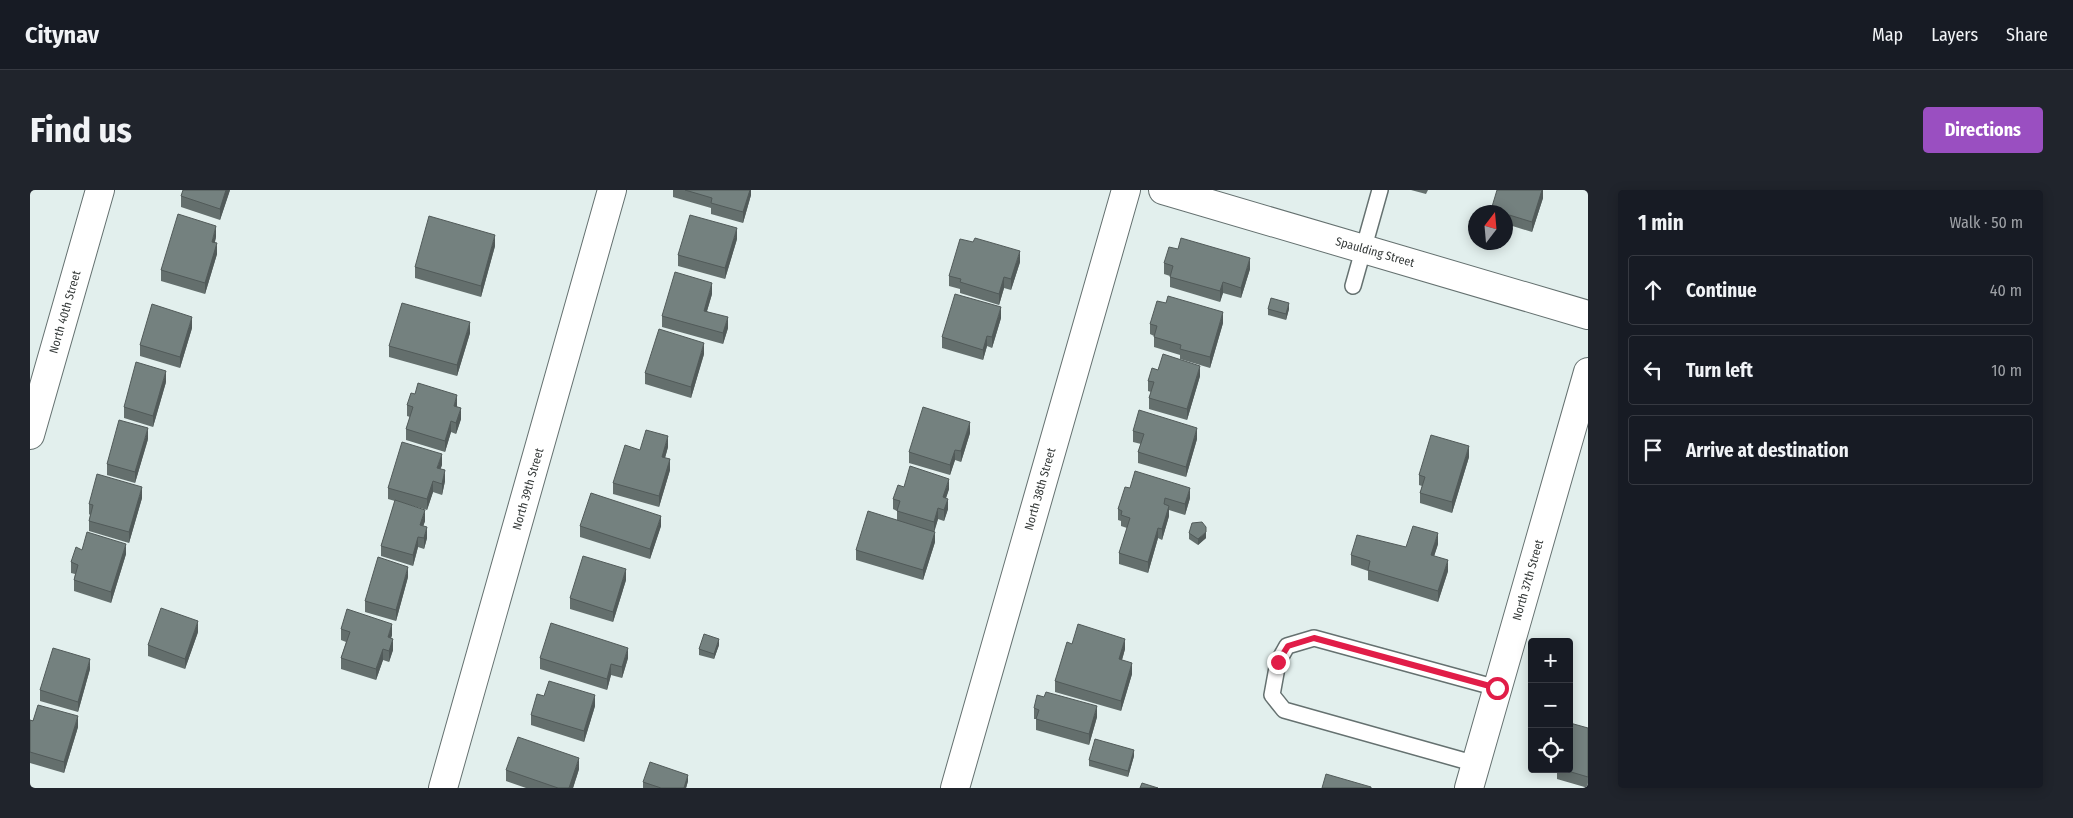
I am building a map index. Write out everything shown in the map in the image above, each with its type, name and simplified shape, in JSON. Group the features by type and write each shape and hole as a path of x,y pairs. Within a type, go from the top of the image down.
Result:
{"street":[{"name":"North 40th Street","path":"30,435 100,190"},
{"name":"North 39th Street","path":"443,788 612,190"},
{"name":"North 38th Street","path":"955,788 1126,190"},
{"name":"Spaulding Street","path":"1162,190 1588,314"},
{"name":"North 37th Street","path":"1472,776 1588,372"}],"lane":[{"path":"1353,286 1380,190"},
{"path":"1472,776 1284,710 1272,695 1278,662 1288,646 1314,638 1497,688"}],"building":[{"path":"183,190 226,190 220,209 181,196"},
{"path":"685,190 750,190 743,212 711,203 712,198"},
{"path":"1497,190 1542,190 1532,222 1513,216 1513,205 1492,205"},
{"path":"178,214 216,226 212,242 217,243 205,283 161,270"},
{"path":"690,215 737,228 725,268 678,255"},
{"path":"429,216 495,235 481,286 415,267"},
{"path":"975,238 1020,251 1011,279 1004,277 999,294 960,282 961,279 949,276 960,239 973,242"},
{"path":"1181,238 1250,258 1241,288 1223,282 1220,291 1170,277 1173,266 1164,263 1169,247 1178,249"},
{"path":"675,272 712,283 704,311 728,317 723,333 662,316"},
{"path":"955,294 1001,307 992,337 987,336 983,350 942,337"},
{"path":"1168,296 1223,312 1210,357 1180,349 1181,345 1154,337 1157,326 1150,324 1157,301 1166,303"},
{"path":"1271,298 1289,303 1286,314 1268,309"},
{"path":"402,303 470,322 457,365 389,346"},
{"path":"152,304 192,317 180,357 140,345"},
{"path":"659,329 704,343 691,387 645,373"},
{"path":"1163,354 1200,366 1187,409 1149,398 1154,382 1148,381 1152,368 1158,370"},
{"path":"136,362 166,371 153,416 124,407"},
{"path":"418,383 457,395 454,406 461,408 456,423 451,421 445,441 406,429 413,407 407,405 411,393 415,394"},
{"path":"923,407 970,422 961,451 955,450 950,465 909,452"},
{"path":"1139,410 1197,428 1186,467 1138,452 1144,434 1133,431"},
{"path":"119,420 148,428 135,472 107,464"},
{"path":"646,430 668,436 662,457 670,459 659,496 613,483 625,445 640,450"},
{"path":"1431,435 1469,446 1452,502 1420,493 1425,477 1419,475"},
{"path":"402,442 442,454 437,468 445,470 442,484 433,481 427,499 388,488"},
{"path":"910,466 949,479 943,497 948,499 944,510 938,508 934,522 897,511 900,501 893,499 898,485 904,487"},
{"path":"1135,471 1190,488 1185,504 1165,498 1164,504 1169,506 1162,529 1158,528 1148,562 1119,553 1130,518 1121,515 1122,511 1118,509 1125,487 1130,488"},
{"path":"97,474 142,487 129,532 89,521 93,505 89,504"},
{"path":"591,493 661,516 650,549 580,526"},
{"path":"395,500 425,510 420,525 427,527 424,538 418,537 413,555 381,546"},
{"path":"868,511 935,532 923,570 856,550"},
{"path":"1202,522 1206,527 1206,532 1198,539 1189,533 1192,523"},
{"path":"1413,526 1438,533 1431,555 1448,560 1438,591 1368,570 1370,561 1351,555 1357,535 1406,547"},
{"path":"87,532 126,544 111,592 74,580 78,565 71,562 76,547 82,550"},
{"path":"583,556 626,569 613,612 570,598"},
{"path":"378,557 408,567 396,610 365,601"},
{"path":"161,608 198,621 185,659 148,645"},
{"path":"347,609 392,624 388,637 393,639 389,651 383,649 376,669 341,658 350,632 341,629"},
{"path":"551,623 628,648 622,667 611,664 607,679 540,658"},
{"path":"1078,624 1125,639 1119,659 1132,663 1121,701 1055,681 1067,642 1072,644"},
{"path":"704,634 719,639 714,654 699,649"},
{"path":"53,648 90,659 78,702 40,690"},
{"path":"549,681 595,695 584,731 531,715 537,694 544,696"},
{"path":"1046,692 1097,706 1089,734 1036,719 1039,710 1034,708 1037,695 1044,697"},
{"path":"38,705 78,716 64,762 30,752 30,720 33,721"},
{"path":"1573,724 1588,728 1588,777 1573,773"},
{"path":"518,737 579,758 569,788 558,788 506,770"},
{"path":"1095,739 1134,750 1128,771 1089,760"},
{"path":"650,762 688,775 684,788 661,788 643,782"},
{"path":"1326,774 1371,787 1371,788 1322,788"},
{"path":"1142,783 1158,788 1140,788"}],"route":[{"path":"1278,662 1288,646 1314,638 1497,688"}]}
